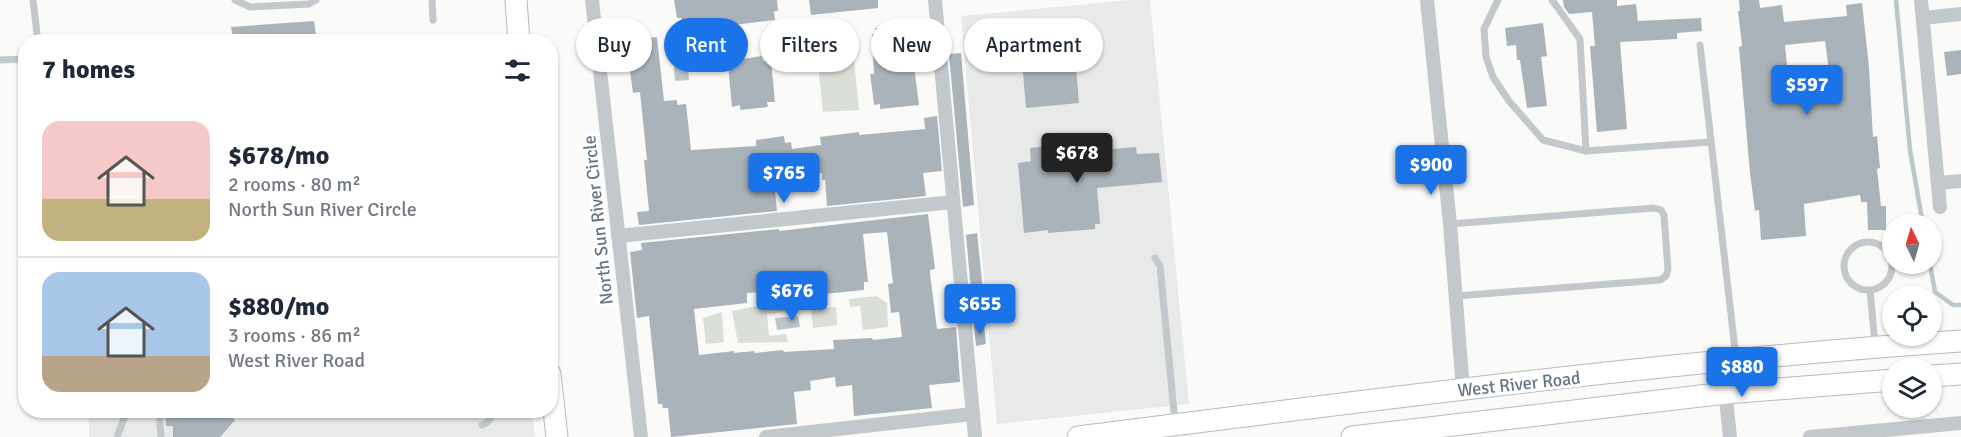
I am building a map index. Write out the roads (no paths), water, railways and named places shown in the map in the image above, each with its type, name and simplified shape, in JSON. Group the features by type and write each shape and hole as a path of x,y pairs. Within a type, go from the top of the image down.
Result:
{"main road":[{"path":"516,0 518,34"},
{"name":"West River Road","path":"1078,437 1463,390 1729,361 1961,341"},
{"path":"1942,375 1961,374"},
{"name":"West River Road","path":"1352,437 1726,393 1882,381"},
{"path":"555,418 557,437"}],"street":[{"name":"North Sun River Circle","path":"592,0 641,437"},
{"path":"935,0 975,437"},
{"path":"1427,0 1450,224 1463,390"},
{"path":"1921,0 1940,207"},
{"path":"1923,18 1961,14"},
{"path":"1938,183 1961,181"},
{"path":"618,237 953,202"},
{"path":"1729,361 1726,393 1730,437"},
{"path":"766,437 973,414"},
{"path":"1810,437 1961,423"}],"lane":[{"path":"33,0 37,34"},
{"path":"234,0 250,7 309,4 316,0"},
{"path":"432,0 433,20"},
{"path":"1498,0 1484,29 1486,57 1493,77 1509,101 1543,140 1586,151 1710,142"},
{"path":"1552,0 1580,39 1586,151"},
{"path":"1700,45 1729,361"},
{"path":"0,60 18,59"},
{"path":"1450,224 1654,208 1661,210 1664,215 1668,270 1666,276 1660,280 1456,296"},
{"path":"1864,242 1879,245 1885,249 1892,263 1891,271 1884,284 1870,290 1854,286 1845,272 1844,264 1850,249 1864,242"},
{"path":"1155,258 1160,266 1175,425"},
{"path":"1870,290 1875,347"},
{"path":"117,437 124,418"},
{"path":"160,418 161,437"},
{"path":"482,425 490,418"}],"waterway":[{"path":"1896,0 1910,150 1921,214"},
{"path":"1932,274 1935,292 1953,305 1961,305"}]}
